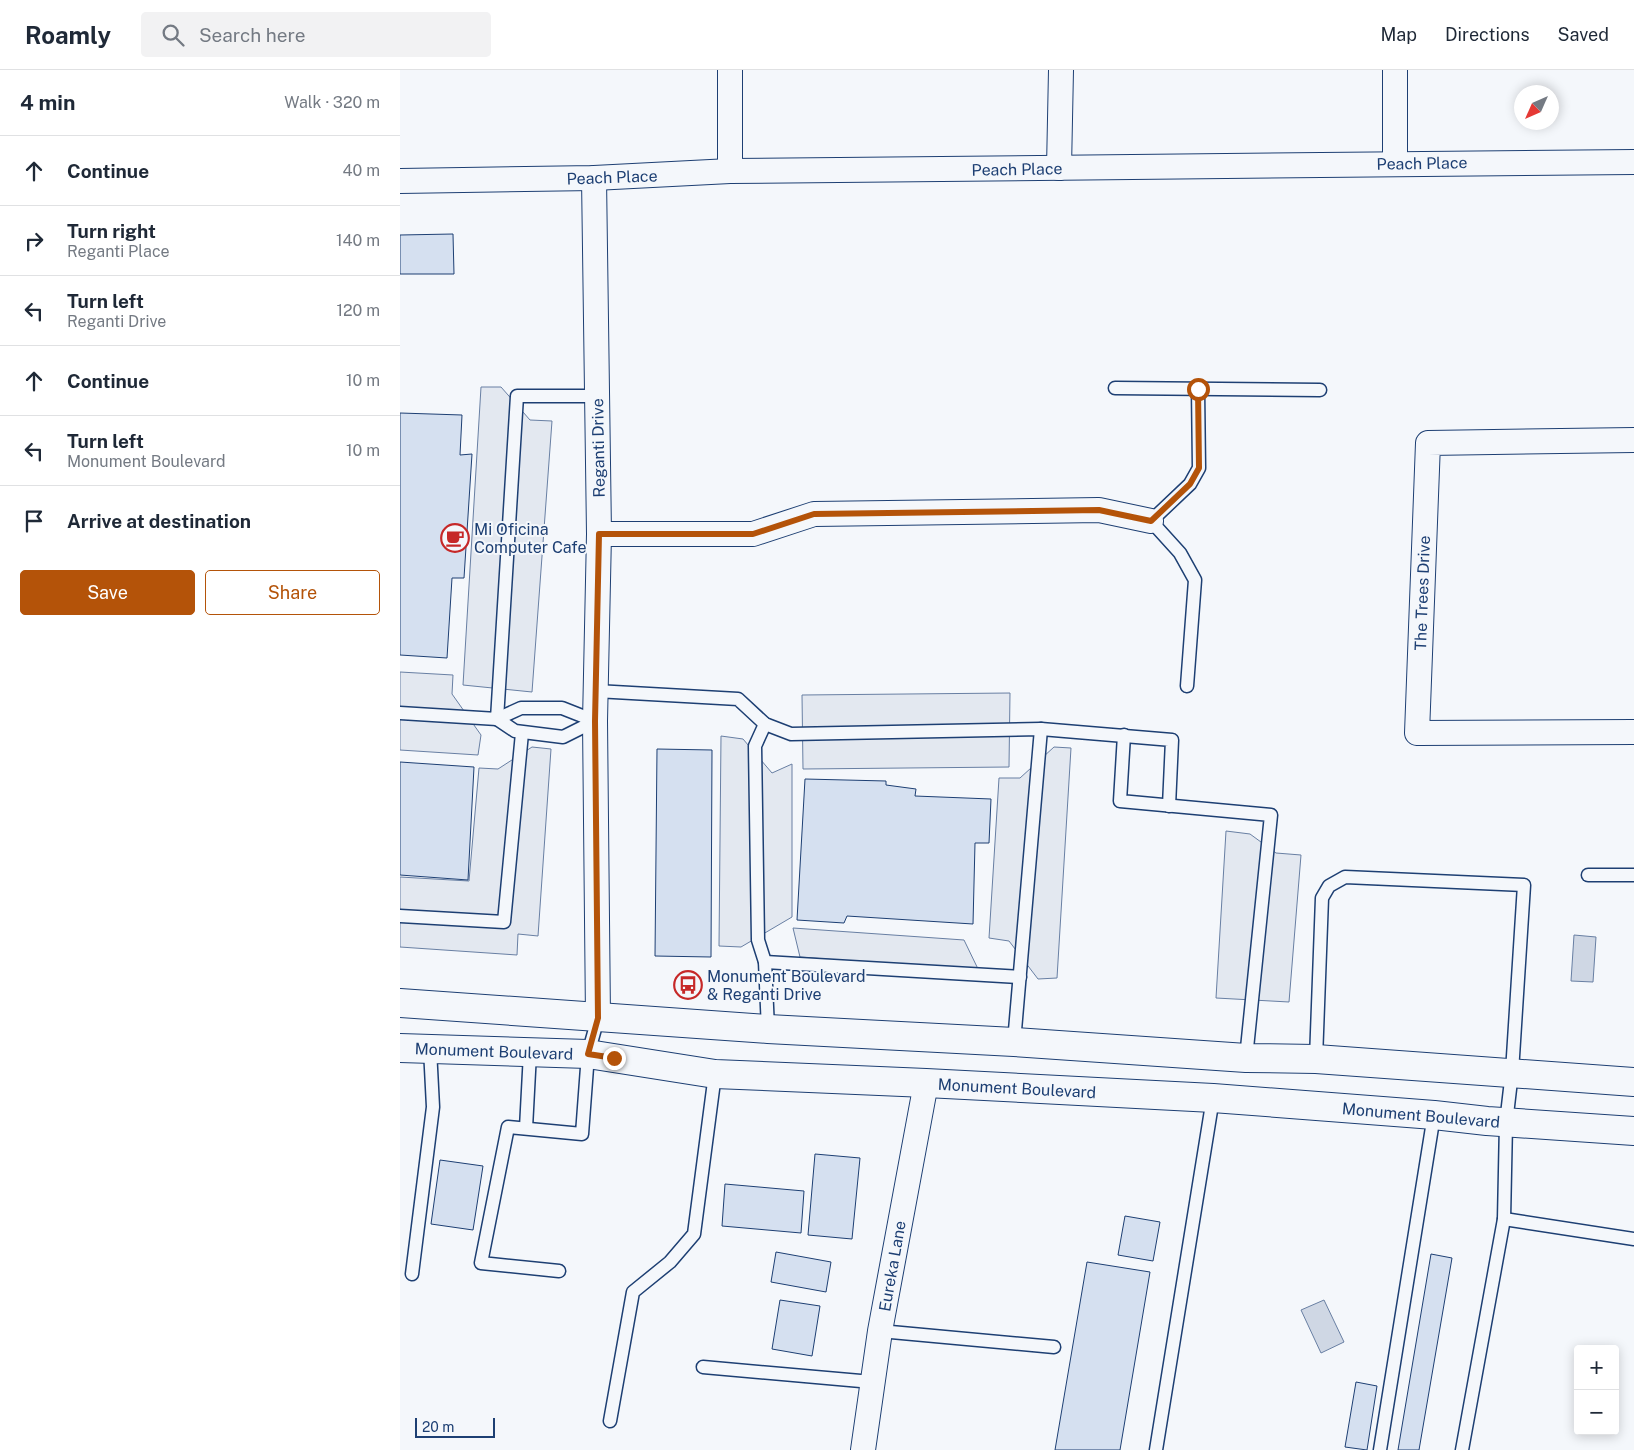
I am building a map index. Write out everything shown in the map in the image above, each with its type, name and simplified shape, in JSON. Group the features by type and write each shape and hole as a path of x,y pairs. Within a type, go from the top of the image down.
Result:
{"main road":[{"path":"400,1003 768,1029 1014,1042 1246,1058 1316,1059 1634,1082"},
{"name":"Monument Boulevard","path":"400,1048 588,1054 715,1074 926,1082 1214,1098 1634,1132"}],"street":[{"path":"730,70 730,171"},
{"path":"1059,168 1061,70"},
{"path":"1395,70 1395,164"},
{"name":"Peach Place","path":"400,181 594,178 730,171 1634,162"},
{"name":"Reganti Drive","path":"594,178 599,534 595,721 598,1018"},
{"name":"The Trees Drive","path":"1634,440 1428,443 1417,733 1634,732"},
{"path":"599,534 753,534 814,514 1099,510 1151,521"},
{"name":"Eureka Lane","path":"862,1450 880,1331 926,1082"}],"lane":[{"path":"1115,388 1320,390"},
{"path":"1187,686 1195,580 1180,553 1151,521 1190,484 1199,468 1198,389"},
{"path":"498,719 516,396 598,396"},
{"path":"596,691 738,699 765,724 791,734 1041,729 1172,740 1169,806"},
{"path":"400,714 498,719 521,708 562,708 595,721"},
{"path":"498,719 515,731 522,733 563,737 595,721"},
{"path":"765,724 755,746 758,940 765,962 768,1029"},
{"path":"1014,1042 1041,729"},
{"path":"400,916 504,922 522,733"},
{"path":"1124,735 1120,801 1271,815 1246,1058"},
{"path":"1588,875 1634,875"},
{"path":"1316,1059 1322,898 1329,886 1345,877 1524,885 1512,1072 1506,1123 1504,1219 1462,1450"},
{"path":"765,962 1020,977"},
{"path":"559,1271 481,1263 508,1127 582,1134 588,1054 598,1018"},
{"path":"412,1274 433,1107 430,1049"},
{"path":"526,1128 530,1053"},
{"path":"610,1421 633,1292 670,1262 694,1234 715,1074"},
{"path":"1156,1450 1214,1098"},
{"path":"1380,1450 1434,1115"},
{"path":"1504,1219 1634,1240"},
{"path":"880,1331 1054,1346"},
{"path":"703,1367 872,1382"}],"shaded area":[{"path":"481,387 501,387 530,420 552,421 532,692 463,685"},
{"path":"400,672 453,675 452,694 481,735 478,755 400,750"},
{"path":"1010,693 1009,767 803,769 802,695"},
{"path":"721,736 743,739 772,773 792,764 792,917 741,947 719,946"},
{"path":"532,747 551,749 538,936 518,934 517,955 400,947 400,877 469,881 479,768 498,769"},
{"path":"1054,747 1071,748 1057,978 1038,979 1009,941 989,938 999,778 1020,778"},
{"path":"1226,831 1250,834 1276,853 1301,855 1289,1002 1216,998"},
{"path":"793,928 964,940 979,971 800,957"},
{"path":"1574,935 1596,937 1593,982 1571,981"},
{"path":"1324,1300 1344,1342 1321,1353 1301,1310"}],"building":[{"path":"453,234 454,274 400,274 400,235"},
{"path":"400,413 462,415 460,455 472,454 464,578 452,578 447,658 400,655"},
{"path":"657,749 712,750 711,957 655,956"},
{"path":"400,762 474,767 468,880 400,875"},
{"path":"805,779 886,781 886,785 916,789 915,796 991,799 989,843 975,843 973,924 847,916 844,923 797,920"},
{"path":"815,1154 860,1158 852,1239 808,1235"},
{"path":"440,1160 483,1166 473,1230 431,1224"},
{"path":"725,1184 804,1191 801,1233 722,1226"},
{"path":"1125,1216 1160,1222 1153,1261 1118,1255"},
{"path":"776,1252 831,1262 826,1292 771,1282"},
{"path":"1431,1254 1452,1258 1419,1450 1398,1450"},
{"path":"1087,1262 1150,1272 1120,1450 1055,1450"},
{"path":"780,1300 820,1306 812,1356 772,1349"},
{"path":"1356,1382 1377,1386 1367,1450 1345,1447"}],"place":[{"name":"Mi Oficina Computer Cafe","path":"455,538"},
{"name":"Monument Boulevard & Reganti Drive","path":"688,985"}],"route":[{"path":"614,1058 588,1054 598,1018 595,721 599,534 753,534 814,514 1099,510 1151,521 1190,484 1199,468 1198,389"}]}
